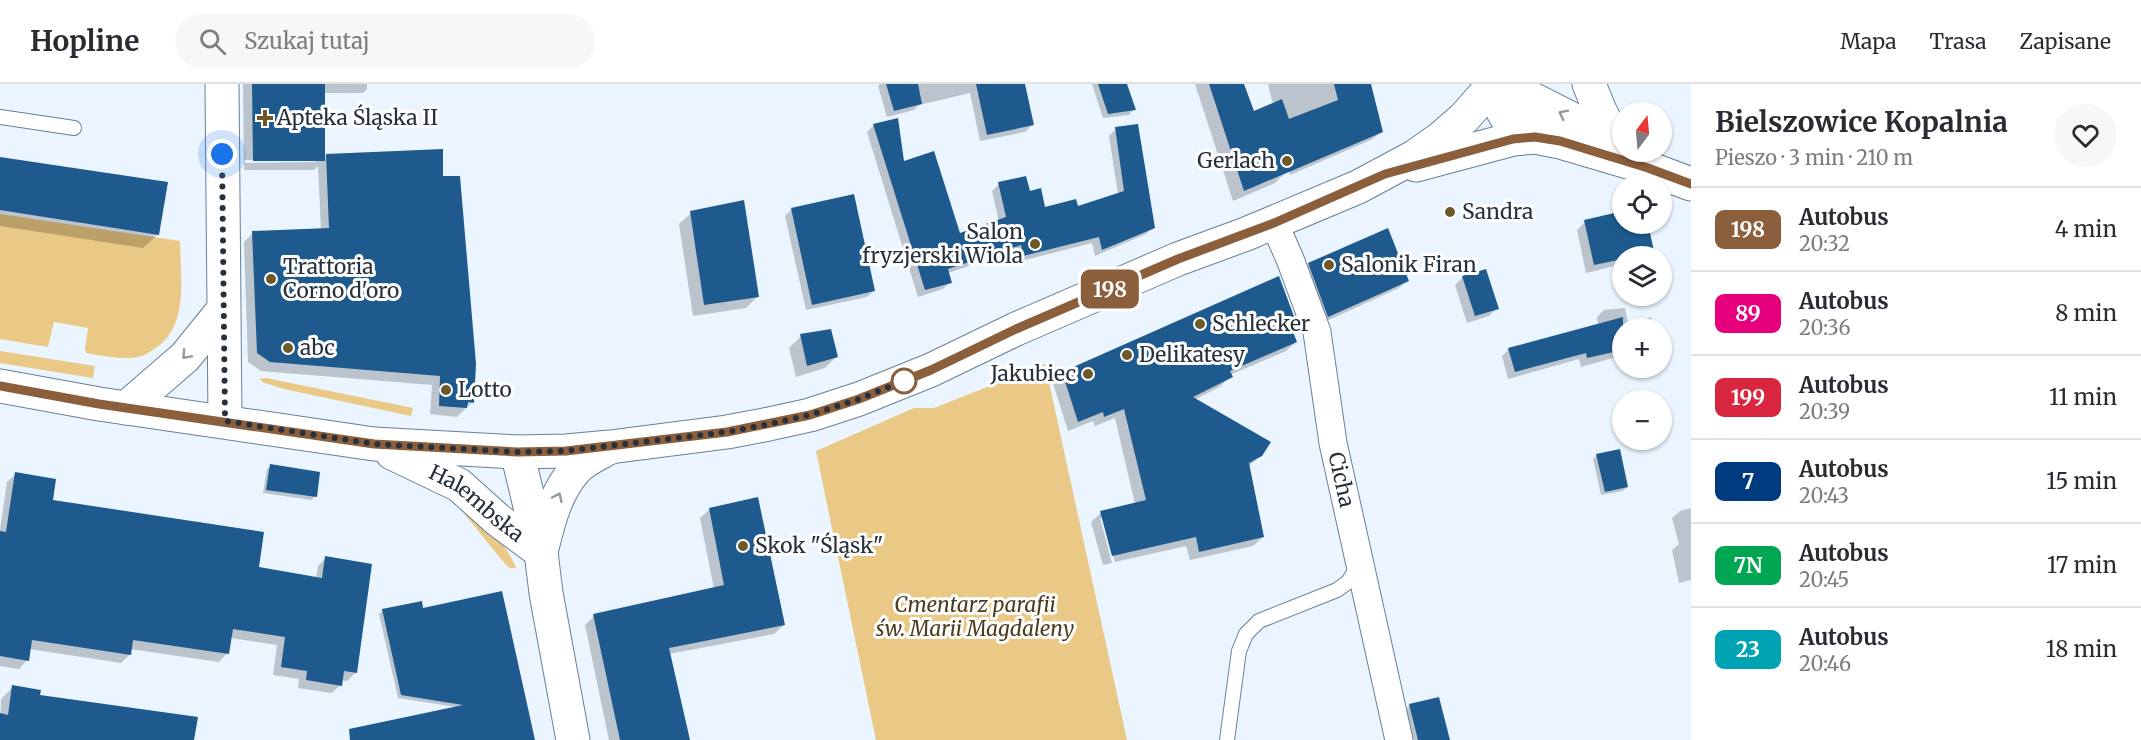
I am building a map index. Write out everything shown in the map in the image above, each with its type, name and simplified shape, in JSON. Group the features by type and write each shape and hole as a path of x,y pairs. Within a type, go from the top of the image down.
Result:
{"street":[{"path":"222,84 225,421"},
{"path":"1495,84 1498,104 1505,116 1516,127 1535,137"},
{"path":"1385,174 1441,138 1464,118 1495,84"},
{"path":"1503,84 1612,143"},
{"path":"1590,84 1600,111 1612,128"},
{"path":"0,386 126,408 374,444 517,452 566,451 727,432 810,415 859,399 931,370 1016,329 1178,259 1274,223 1385,174 1513,139 1535,137 1612,149"},
{"path":"1648,162 1691,184"},
{"name":"Cicha","path":"1274,223 1317,332 1333,443 1399,740"},
{"path":"126,408 185,357 223,310"},
{"name":"Halembska","path":"374,444 459,485 498,520 541,552"},
{"name":"Halembska","path":"541,552 552,510 562,487 577,468 610,447"},
{"name":"Halembska","path":"517,452 541,552 553,635 573,740"}],"lane":[{"path":"0,117 74,128"},
{"path":"1227,740 1239,651 1246,634 1259,621 1337,590 1355,574 1360,561"}],"green space":[{"path":"0,214 180,241 181,285 178,315 165,340 145,355 114,358 86,353 88,328 54,322 48,347 0,339"},
{"path":"0,351 95,366 93,378 0,363"},
{"name":"Cmentarz parafii św. Marii Magdaleny","path":"1045,364 1127,740 876,740 816,451 914,408 934,408"},
{"path":"266,378 413,408 411,416 284,389 259,379"},
{"path":"449,495 496,537 504,546 516,568 506,565"}],"building":[{"path":"252,84 325,84 325,161 253,161"},
{"path":"886,84 918,84 922,104 894,111"},
{"path":"976,84 1025,84 1034,125 987,135"},
{"path":"1098,84 1127,84 1136,110 1108,114"},
{"path":"1209,84 1244,84 1254,111 1282,99 1289,119 1338,100 1334,84 1371,84 1383,132 1244,191"},
{"path":"898,118 904,161 934,151 960,233 1006,217 998,182 1026,176 1030,191 1041,188 1045,207 1076,199 1078,206 1124,191 1115,127 1138,124 1155,228 1102,250 1099,237 1023,256 1021,245 948,269 952,283 925,290 873,124"},
{"path":"443,149 443,176 460,176 476,364 474,403 468,402 467,408 439,406 440,376 270,362 257,353 252,231 329,228 326,154"},
{"path":"0,157 168,182 159,235 0,210"},
{"path":"854,194 875,291 812,305 791,208"},
{"path":"744,200 759,297 704,305 690,211"},
{"path":"1612,214 1612,234 1650,234 1653,246 1612,246 1612,261 1594,265 1584,220"},
{"path":"1388,228 1409,281 1328,317 1308,263"},
{"path":"1486,269 1499,309 1475,316 1462,276"},
{"path":"1279,276 1299,330 1293,332 1297,342 1230,371 1233,377 1193,397 1271,442 1262,456 1249,463 1264,537 1199,552 1196,537 1112,556 1100,511 1146,500 1124,409 1104,417 1103,412 1078,422 1062,372"},
{"path":"1612,320 1612,352 1587,358 1586,353 1515,372 1508,348"},
{"path":"831,329 838,357 807,366 800,334"},
{"path":"1620,450 1628,487 1605,492 1596,454"},
{"path":"270,464 320,472 317,497 266,490"},
{"path":"15,472 56,479 53,500 264,532 259,567 322,578 325,556 372,564 357,673 344,671 342,686 306,680 307,671 281,667 285,637 233,629 229,654 133,640 131,655 32,640 29,661 0,656 0,531 6,532"},
{"path":"758,497 785,625 669,648 690,740 620,740 593,614 724,585 709,508"},
{"path":"502,591 535,740 350,740 349,729 463,705 401,695 382,609 422,601 423,608"},
{"path":"12,685 41,690 40,695 198,717 194,740 0,740 0,713 8,715"},
{"path":"1439,697 1450,740 1418,740 1409,704"}],"bus line":[{"name":"198","path":"0,386 99,404 374,444 517,452 610,447 727,432 769,424 810,415 859,399 931,370 1016,329 1178,259 1274,223 1385,174 1513,139 1535,137 1560,141 1691,184"}],"place":[{"name":"Apteka Śląska II","path":"265,118"},
{"name":"Gerlach","path":"1287,161"},
{"name":"Sandra","path":"1450,212"},
{"name":"Salon fryzjerski Wiola","path":"1035,244"},
{"name":"Salonik Firan","path":"1329,265"},
{"name":"Trattoria Corno d'oro","path":"271,279"},
{"name":"Schlecker","path":"1200,324"},
{"name":"abc","path":"288,348"},
{"name":"Delikatesy","path":"1127,355"},
{"name":"Jakubiec","path":"1088,374"},
{"name":"Lotto","path":"446,390"},
{"name":"Skok \"Śląsk\"","path":"743,546"}],"route":[{"path":"222,154 225,421 374,444 517,452 566,451 727,432 769,424 810,415 859,399 908,379 904,381"}]}
